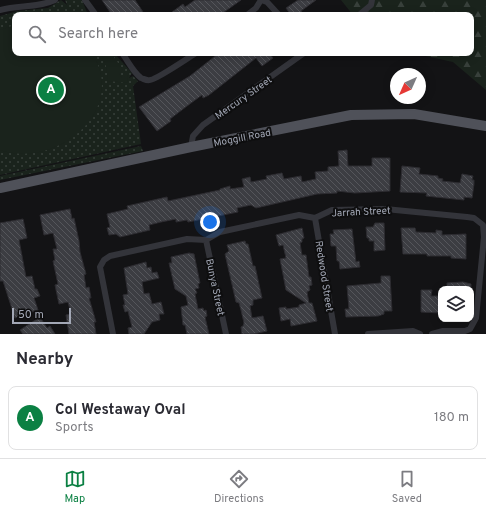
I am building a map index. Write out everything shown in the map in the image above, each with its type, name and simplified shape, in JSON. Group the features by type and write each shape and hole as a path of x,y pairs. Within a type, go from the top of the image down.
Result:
{"main road":[{"name":"Moggill Road","path":"0,188 191,147 351,115 414,114 486,126"}],"street":[{"path":"0,10 9,7 47,4 55,0"},
{"path":"86,0 94,12"},
{"path":"251,12 256,8 261,0 268,2 276,12"},
{"path":"363,12 371,5 372,0"},
{"path":"124,56 135,72 143,79 148,80 156,78 189,56"},
{"name":"Mercury Street","path":"191,147 193,136 203,125 300,56"},
{"name":"Jarrah Street","path":"315,218 332,210 385,209 466,216 479,221 485,230 476,318 473,324 465,331 443,331 432,334"},
{"path":"113,334 100,267 104,260 118,253 187,239 206,240 220,232 299,215 315,218"},
{"name":"Redwood Street","path":"315,218 335,334"},
{"name":"Bunya Street","path":"206,240 226,334"},
{"path":"368,334 413,331 420,334"}],"green space":[{"path":"61,0 67,5 65,0 82,0 87,12 14,12 48,8"},
{"path":"341,0 486,0 486,90 453,62 426,56 474,56 474,12 351,12"},
{"path":"12,13 12,56 117,56 132,73 129,78 133,76 138,81 133,86 141,144 0,175 0,16"},
{"path":"12,26 12,56 93,56 101,75 101,96 94,115 80,131 63,143 43,151 21,154 0,150 0,30"},
{"path":"102,56 113,56 123,70 119,74 122,78 127,75 128,83 108,81 106,66"},
{"path":"141,146 143,151 0,180 0,176"}],"building":[{"path":"102,0 135,0 143,12 110,12"},
{"path":"195,0 241,0 224,12 172,12 183,4 185,7"},
{"path":"298,0 316,0 301,11 302,12 289,12 286,8"},
{"path":"215,56 271,56 273,58 262,66 256,58 209,95 203,98 202,95 187,106 170,119 171,121 157,131 139,107 190,76"},
{"path":"347,150 348,166 372,166 372,158 390,158 390,191 355,193 337,191 337,193 317,194 256,208 251,205 237,208 238,212 188,222 187,220 176,222 176,219 161,222 149,225 150,230 120,237 116,234 109,235 107,228 110,227 107,214 128,209 127,206 167,197 168,201 220,190 230,186 230,189 244,187 242,179 250,177 251,182 267,179 266,176 282,173 284,179 301,176 302,182 316,179 315,172 328,171 328,167 339,166 338,151"},
{"path":"402,166 420,168 419,174 438,176 438,178 443,179 442,181 460,183 462,174 473,176 472,180 474,180 474,184 472,198 464,197 464,200 426,196 427,193 400,192"},
{"path":"70,209 72,219 74,218 80,252 86,274 84,275 86,288 89,287 91,298 89,298 96,322 94,322 96,334 69,334 66,315 71,314 68,302 59,304 55,285 58,284 53,261 55,260 53,249 57,249 53,233 44,235 40,215"},
{"path":"23,219 27,238 19,240 26,277 32,276 35,289 37,289 40,296 34,298 38,310 15,318 3,281 0,281 0,223"},
{"path":"375,223 384,223 385,250 374,251 374,241 369,241 369,238 367,238 366,227 373,227"},
{"path":"302,228 304,238 300,243 302,255 306,255 309,277 311,277 312,285 309,286 310,290 307,292 309,303 312,303 317,321 291,326 290,319 281,321 279,308 286,307 286,309 299,307 299,305 306,303 286,290 280,259 286,258 283,245 279,246 276,235"},
{"path":"401,228 415,228 416,232 436,233 436,230 442,231 442,235 466,234 466,259 451,258 451,256 427,256 427,254 403,254"},
{"path":"352,229 356,262 359,261 360,267 340,269 339,261 337,261 336,246 331,246 330,234 334,234 333,230"},
{"path":"245,241 246,244 248,244 253,266 255,266 262,298 253,300 253,305 250,306 252,318 263,316 267,331 254,334 242,334 241,327 244,323 239,303 236,302 225,254 229,251 227,245"},
{"path":"189,253 194,254 200,283 198,284 199,288 195,289 197,293 195,294 198,309 203,308 204,311 206,310 207,316 205,317 209,334 187,334 185,325 183,325 181,307 188,305 186,296 175,289 169,263 172,263 171,257"},
{"path":"146,262 147,268 151,267 152,273 157,272 159,278 142,282 144,294 149,293 152,304 161,302 164,314 159,314 160,320 152,322 144,334 129,334 128,328 132,327 128,311 125,312 123,305 125,305 123,295 128,294 124,268"},
{"path":"381,276 390,276 392,311 384,311 384,314 378,316 346,317 345,309 349,309 347,286 381,283"},
{"path":"463,282 471,284 471,286 447,286 447,283"},
{"path":"421,290 432,290 431,296 438,296 438,313 421,312"},
{"path":"40,317 47,328 50,326 55,334 23,334 20,330"}],"place":[{"name":"Col Westaway Oval","path":"51,90"}]}
